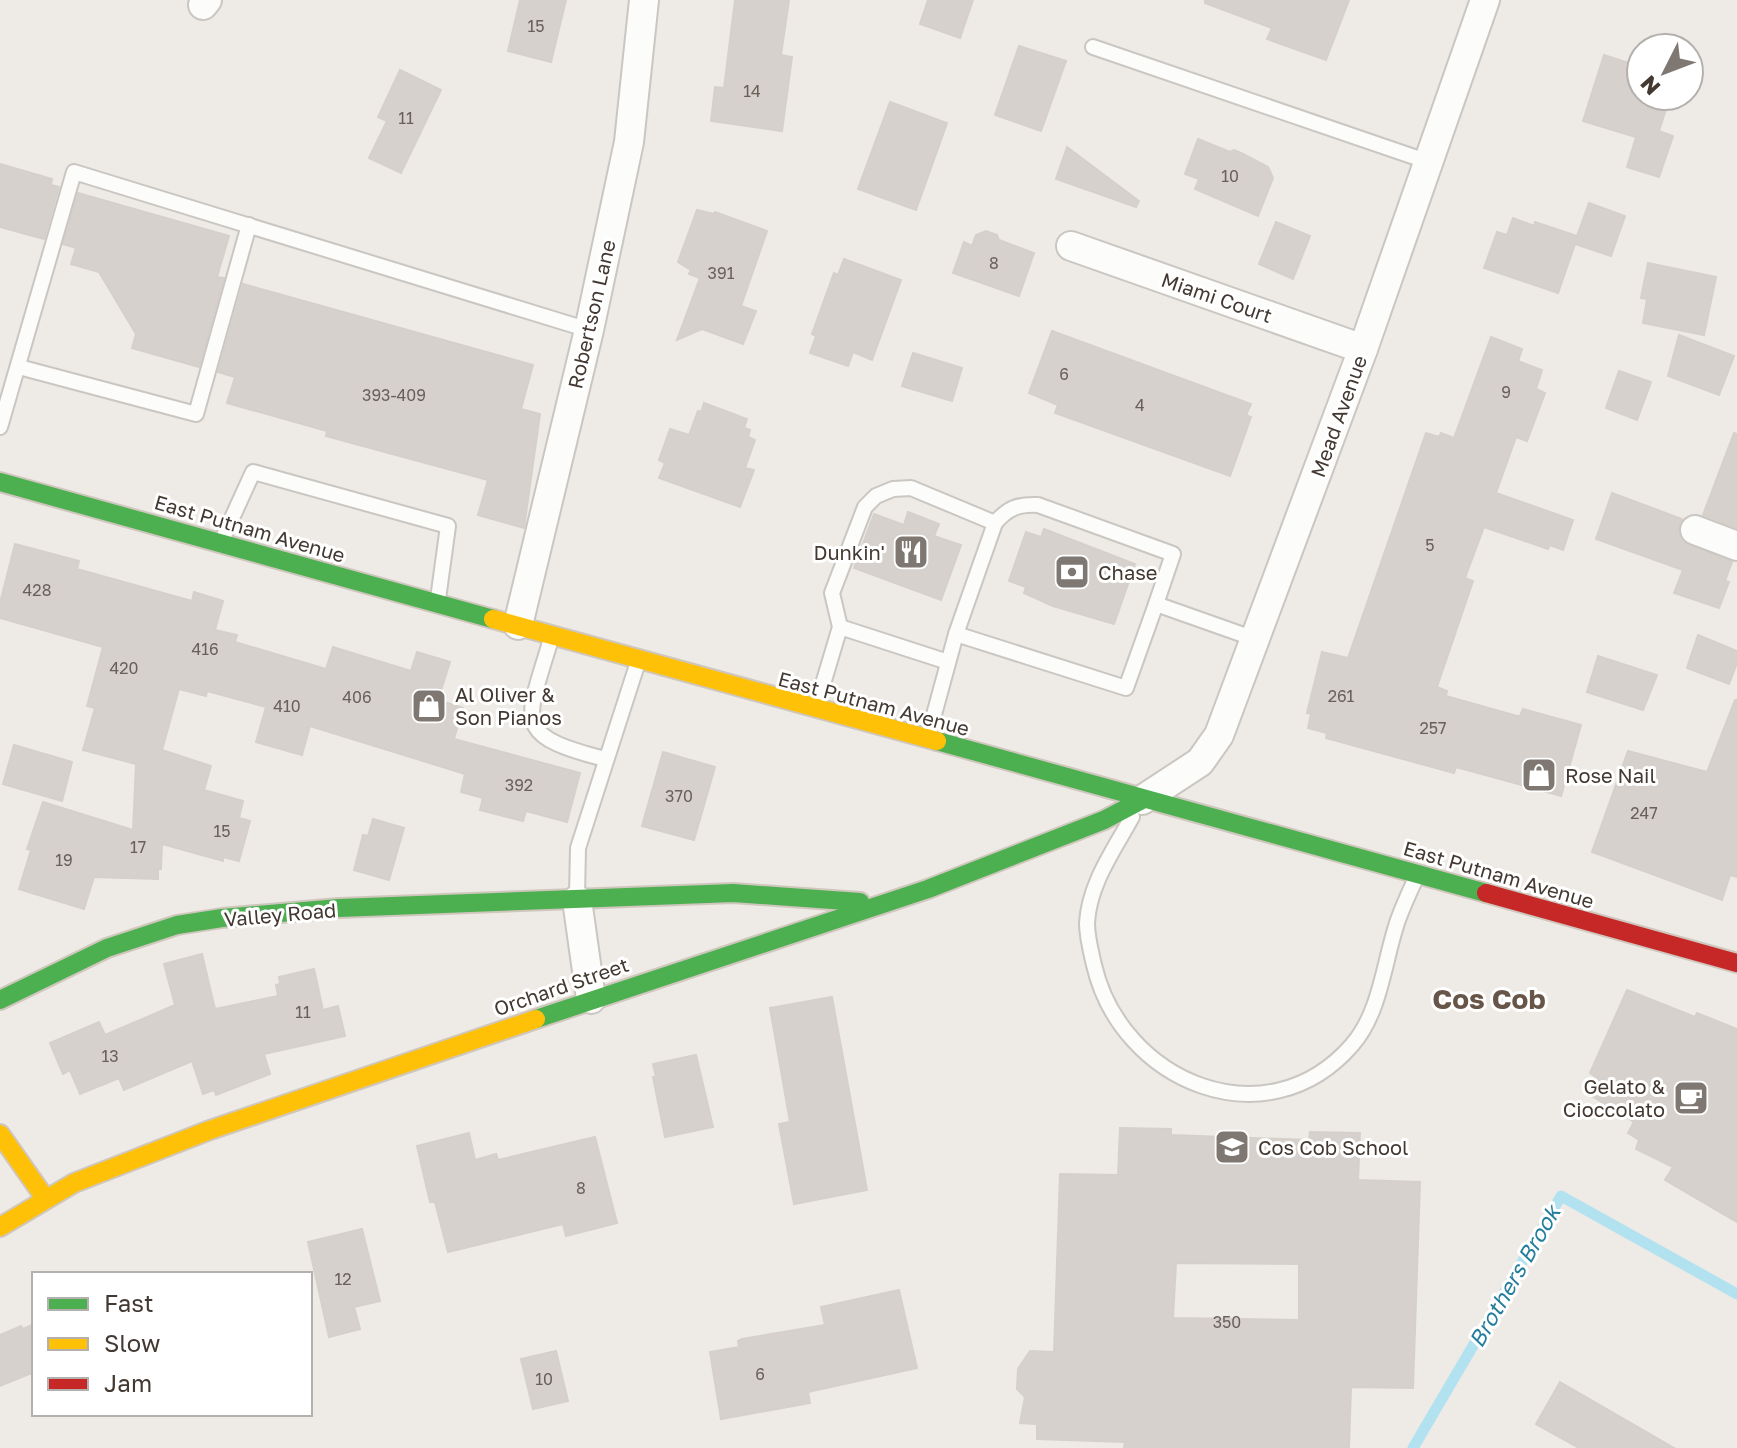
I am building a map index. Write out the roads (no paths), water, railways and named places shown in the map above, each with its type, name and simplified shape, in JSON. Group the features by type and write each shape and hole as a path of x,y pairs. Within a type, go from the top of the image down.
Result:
{"main road":[{"name":"East Putnam Avenue","path":"0,482 1737,963"},
{"name":"Orchard Street","path":"0,1227 45,1198 112,1167 282,1103 1005,861 1104,820 1142,800"},
{"name":"Valley Road","path":"0,1000 107,948 177,925 222,918 339,908 733,893 880,903"},
{"path":"0,1134 45,1198"}],"street":[{"name":"Robertson Lane","path":"518,625 589,330 629,142 644,0"},
{"name":"Mead Avenue","path":"1142,800 1200,762 1219,735 1363,349 1485,0"},
{"name":"Miami Court","path":"1071,246 1363,349"},
{"path":"1695,530 1737,546"},
{"path":"577,900 591,999"}],"lane":[{"path":"1093,47 1429,162"},
{"path":"0,427 74,172 589,330"},
{"path":"19,367 196,414 249,225"},
{"path":"221,543 253,472 448,526 437,604"},
{"path":"816,710 840,627 832,593 865,507 876,496 893,489 911,488 995,523"},
{"path":"926,740 956,634 995,523 1004,512 1020,504 1038,505 1173,554 1126,688 956,634"},
{"path":"1156,604 1255,639"},
{"path":"840,627 948,662"},
{"path":"552,635 535,692 531,720 538,734 551,743 605,759"},
{"path":"577,900 578,848 638,660"},
{"path":"1142,800 1099,876 1091,902 1087,923 1099,986 1119,1025 1133,1042 1163,1066 1208,1089 1249,1093 1297,1085 1318,1076 1351,1047 1366,1026 1398,919 1418,874"}],"waterway":[{"name":"Brothers Brook","path":"1413,1448 1561,1196 1737,1294"}],"place":[{"name":"Dunkin'","path":"911,552"},
{"name":"Chase","path":"1072,572"},
{"name":"Al Oliver & Son Pianos","path":"429,706"},
{"name":"Rose Nail","path":"1539,775"},
{"name":"Gelato & Cioccolato","path":"1691,1098"},
{"name":"Cos Cob School","path":"1232,1147"}],"district":[{"name":"Cos Cob","path":"1489,998"}]}
